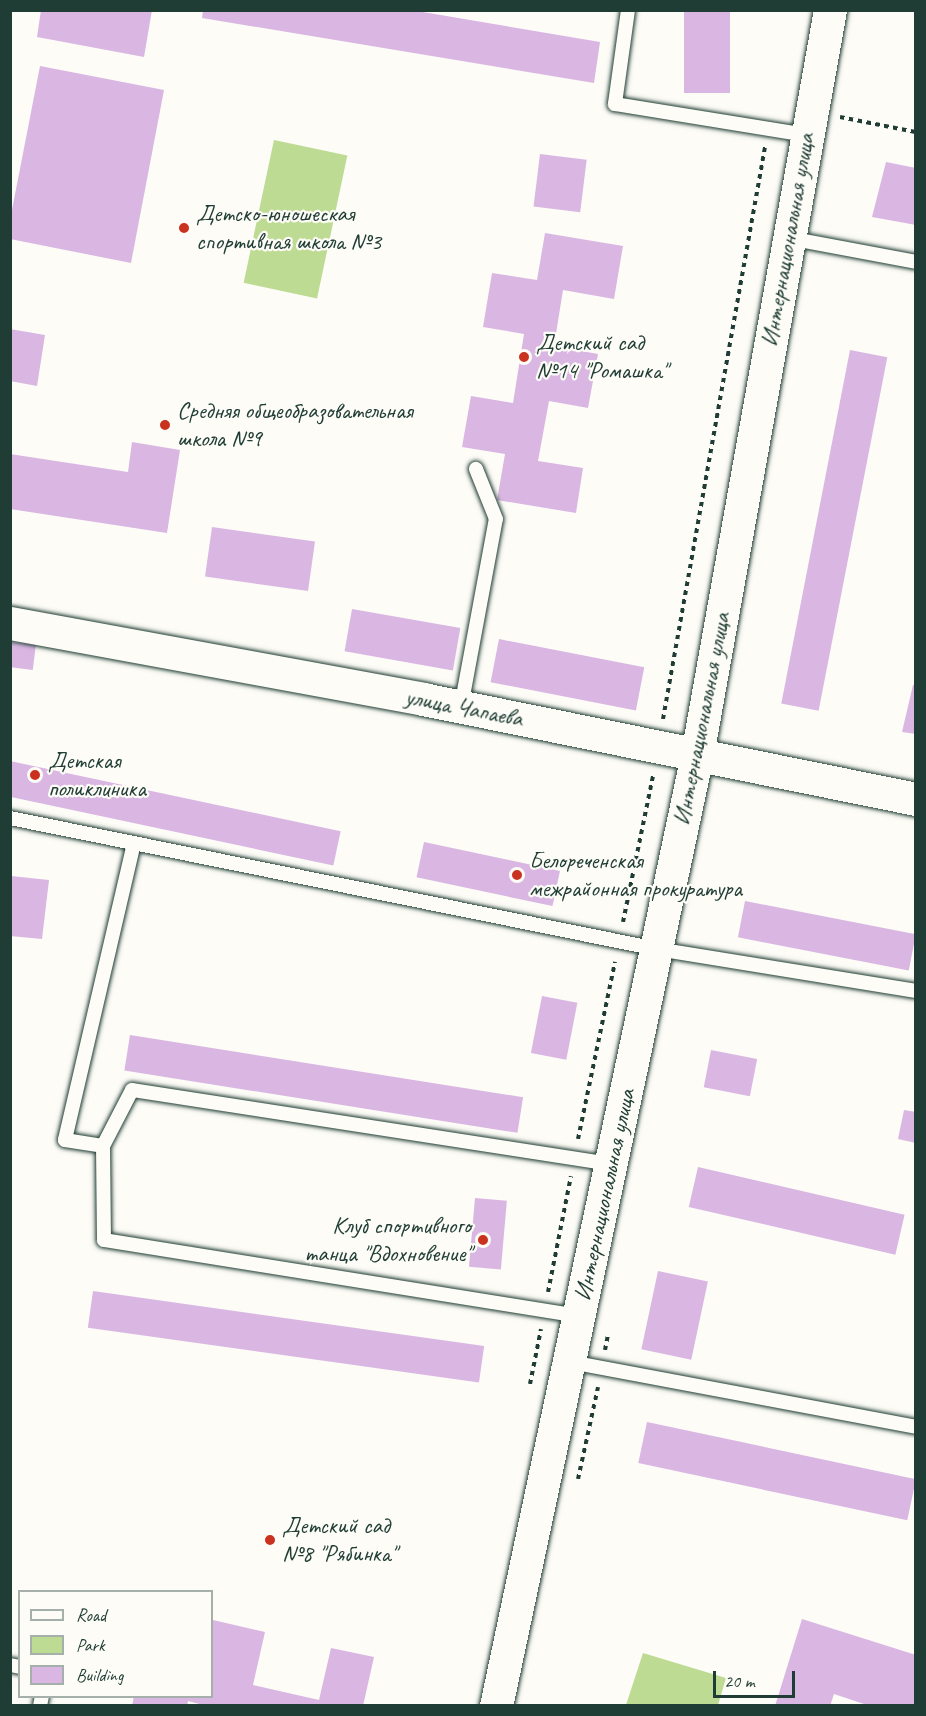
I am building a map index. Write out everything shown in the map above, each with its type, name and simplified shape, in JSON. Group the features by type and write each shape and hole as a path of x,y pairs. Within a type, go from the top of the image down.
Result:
{"street":[{"name":"Интернациональная улица","path":"496,1706 697,755 830,10"},
{"name":"улица Чапаева","path":"10,623 461,707 655,761 697,755 915,799"}],"lane":[{"path":"628,10 615,104 768,129 808,123"},
{"path":"788,238 915,262"},
{"path":"461,707 496,519 476,469"},
{"path":"10,818 657,949 915,991"},
{"path":"104,1146 65,1140 134,843"},
{"path":"580,1316 104,1240 104,1146 132,1090 612,1164"},
{"path":"570,1362 915,1427"}],"path":[{"path":"808,123 915,132"},
{"path":"655,761 768,129"}],"green space":[{"path":"274,140 347,156 317,298 244,283"},
{"path":"643,1653 726,1678 718,1705 626,1705"}],"building":[{"path":"41,10 152,10 144,57 37,37"},
{"path":"203,10 411,10 600,42 594,83 202,18"},
{"path":"684,10 730,10 730,93 684,93"},
{"path":"40,66 164,90 131,263 10,239 10,220"},
{"path":"540,154 587,160 580,212 534,207"},
{"path":"886,162 916,168 916,225 872,217"},
{"path":"545,233 623,246 614,299 563,290 554,346 598,354 588,408 549,401 538,461 583,468 576,513 497,500 505,454 462,447 471,396 513,403 524,334 483,327 492,273 537,280"},
{"path":"10,329 45,335 37,386 10,381"},
{"path":"850,350 887,357 819,711 781,703"},
{"path":"132,442 180,450 167,533 10,509 10,454 128,472"},
{"path":"212,527 315,541 308,591 205,577"},
{"path":"352,609 460,628 453,670 345,651"},
{"path":"499,639 644,667 636,710 491,682"},
{"path":"10,642 36,645 33,670 10,667"},
{"path":"913,685 916,685 916,734 902,732"},
{"path":"10,761 341,831 333,866 10,797"},
{"name":"Белореченская межрайонная прокуратура","path":"424,842 560,871 552,906 417,877"},
{"path":"11,876 49,880 42,939 10,936"},
{"path":"745,901 916,934 909,971 738,937"},
{"path":"542,996 577,1003 566,1060 531,1053"},
{"path":"130,1035 523,1097 517,1133 124,1071"},
{"path":"711,1050 757,1059 750,1096 704,1087"},
{"path":"904,1110 916,1112 916,1143 898,1139"},
{"path":"698,1167 905,1215 895,1255 689,1207"},
{"path":"475,1198 507,1201 501,1270 469,1267"},
{"path":"658,1271 708,1282 691,1360 641,1349"},
{"path":"93,1291 484,1346 479,1383 88,1328"},
{"path":"647,1422 916,1479 907,1520 638,1463"},
{"path":"802,1619 916,1655 916,1706 870,1706 834,1694 830,1706 775,1706"},
{"path":"213,1620 265,1632 253,1685 319,1700 331,1648 374,1657 363,1706 207,1706 188,1701 187,1706 132,1706 134,1698 213,1698"}],"place":[{"name":"Детско-юношеская спортивная школа №3","path":"184,228"},
{"name":"Детский сад №14 \"Ромашка\"","path":"524,357"},
{"name":"Средняя общеобразовательная школа №9","path":"165,425"},
{"name":"Детская поликлиника","path":"35,775"},
{"name":"Белореченская межрайонная прокуратура","path":"517,875"},
{"name":"Клуб спортивного танца \"Вдохновение\"","path":"483,1240"},
{"name":"Детский сад №8 \"Рябинка\"","path":"270,1540"}]}
